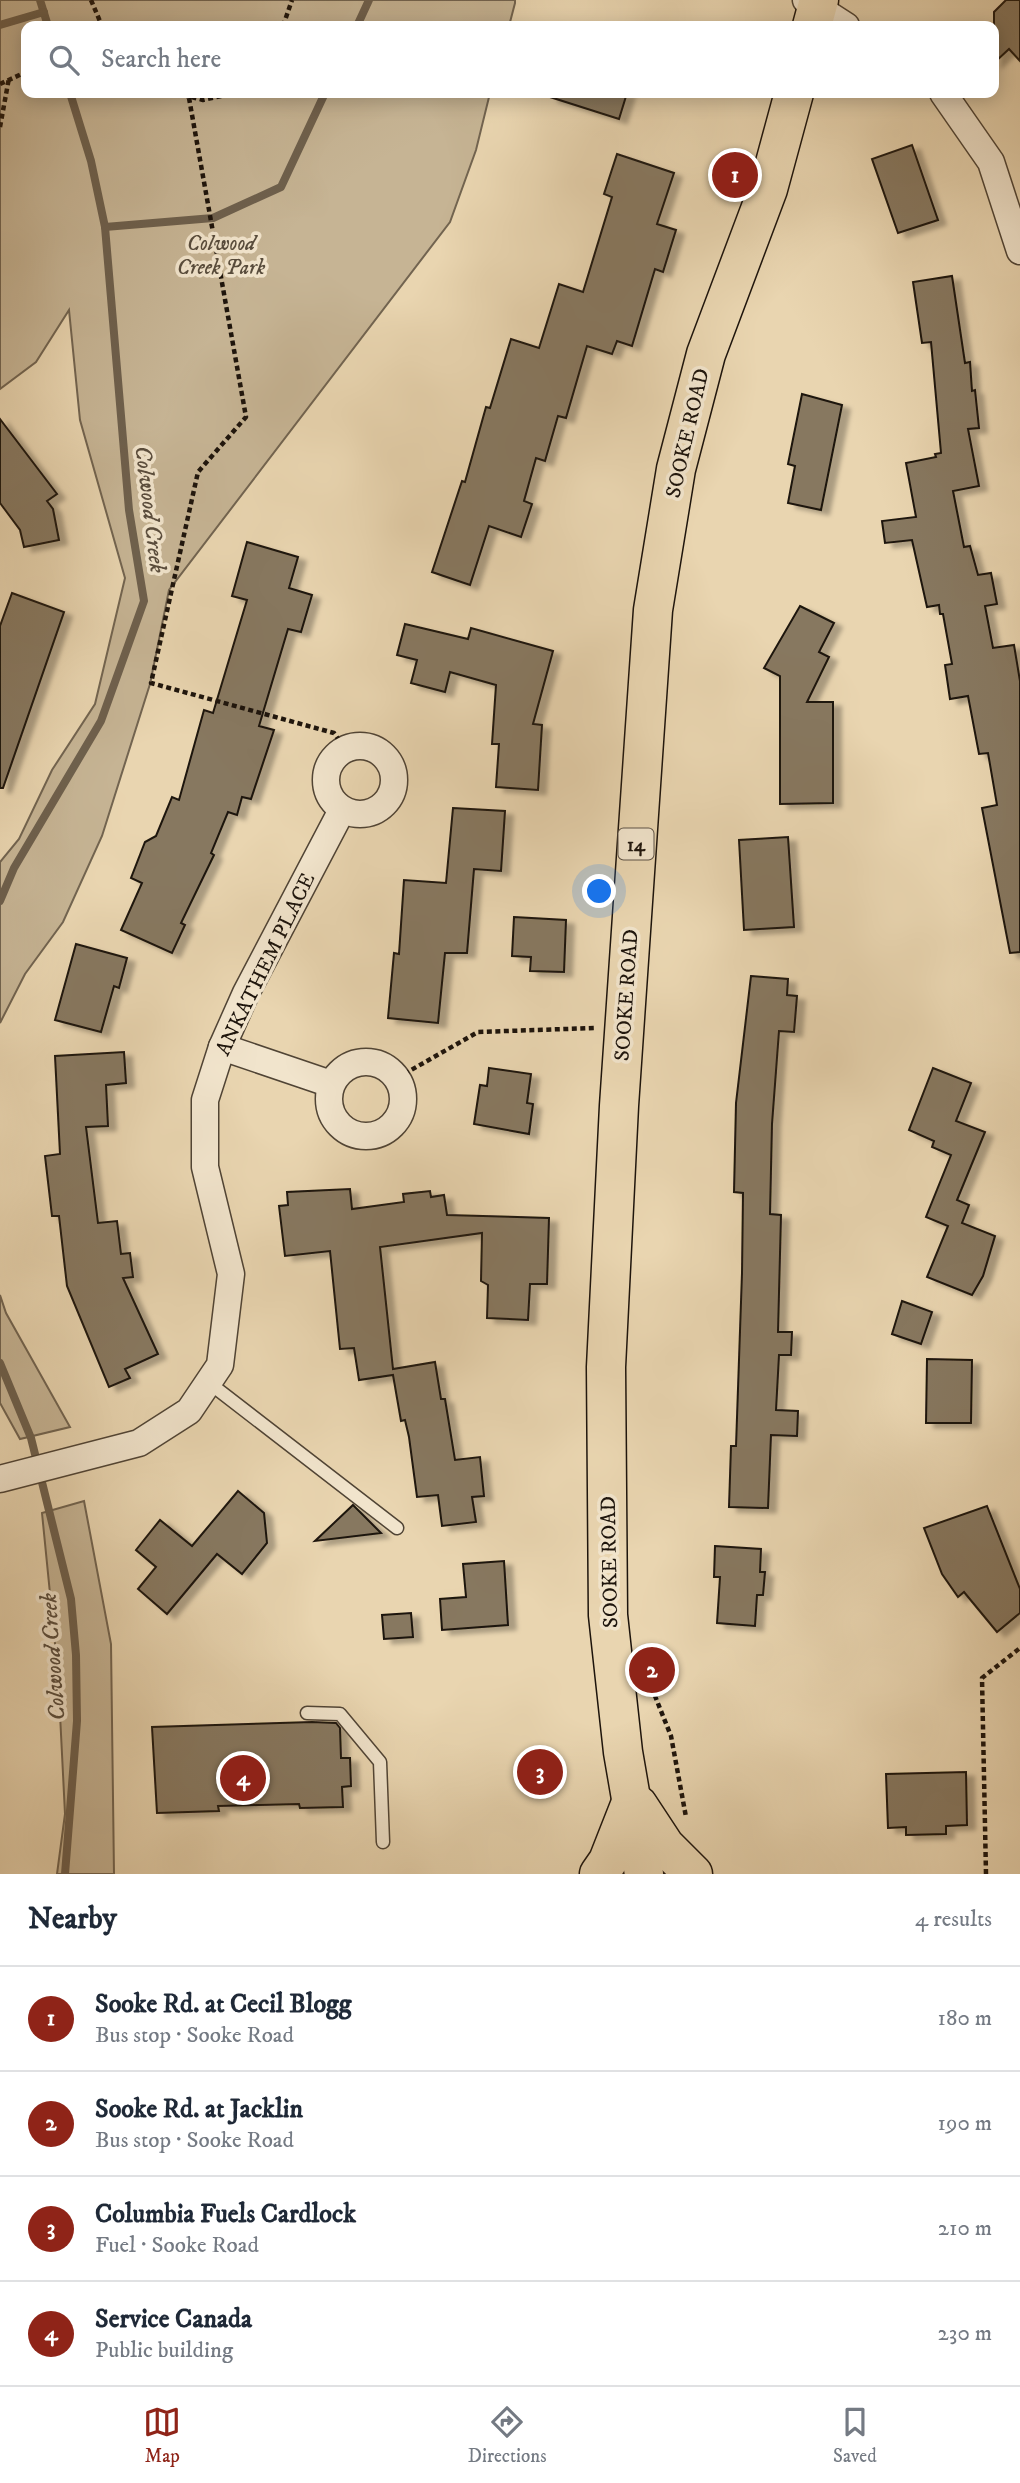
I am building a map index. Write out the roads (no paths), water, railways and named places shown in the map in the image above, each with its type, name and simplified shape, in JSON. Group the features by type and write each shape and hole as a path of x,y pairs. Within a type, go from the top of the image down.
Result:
{"main road":[{"name":"SOOKE ROAD","path":"644,1874 623,1752 608,1615 606,1367 624,1027 653,610 676,469 706,354 768,189 793,98"},
{"path":"598,1874 608,1861 633,1798"},
{"path":"633,1798 666,1846 693,1874"}],"street":[{"path":"946,98 991,162 1020,251"},
{"path":"365,746 377,750 387,759 393,771 394,785 390,797 381,808 368,814 342,810 332,801 326,788 325,775 330,762 345,749 365,746"},
{"name":"ANKATHEM PLACE","path":"4,1478 139,1443 189,1411 220,1365 231,1274 205,1167 205,1100 222,1047 246,993 342,810"},
{"path":"222,1047 331,1084"},
{"path":"376,1063 397,1078 404,1103 393,1126 369,1137 344,1131 329,1110 331,1084 350,1065 376,1063"}],"lane":[{"path":"208,1382 397,1528"},
{"path":"307,1713 340,1714 380,1762 383,1842"}],"waterway":[{"name":"Colwood Creek","path":"40,0 46,21"},
{"path":"359,21 369,0"},
{"path":"0,25 44,12"},
{"name":"Colwood Creek","path":"0,901 14,868 101,721 144,601 129,510 105,227 91,161 72,98"},
{"path":"105,227 213,218 281,187 323,98"},
{"name":"Colwood Creek","path":"0,1363 31,1438 71,1599 76,1655 77,1721 65,1874"}],"place":[{"name":"Sooke Rd. at Cecil Blogg","path":"735,175"},
{"name":"Sooke Rd. at Jacklin","path":"652,1670"},
{"name":"Columbia Fuels Cardlock","path":"540,1772"},
{"name":"Service Canada","path":"243,1778"}],"park label":[{"name":"Colwood Creek Park","path":"221,255"}]}
